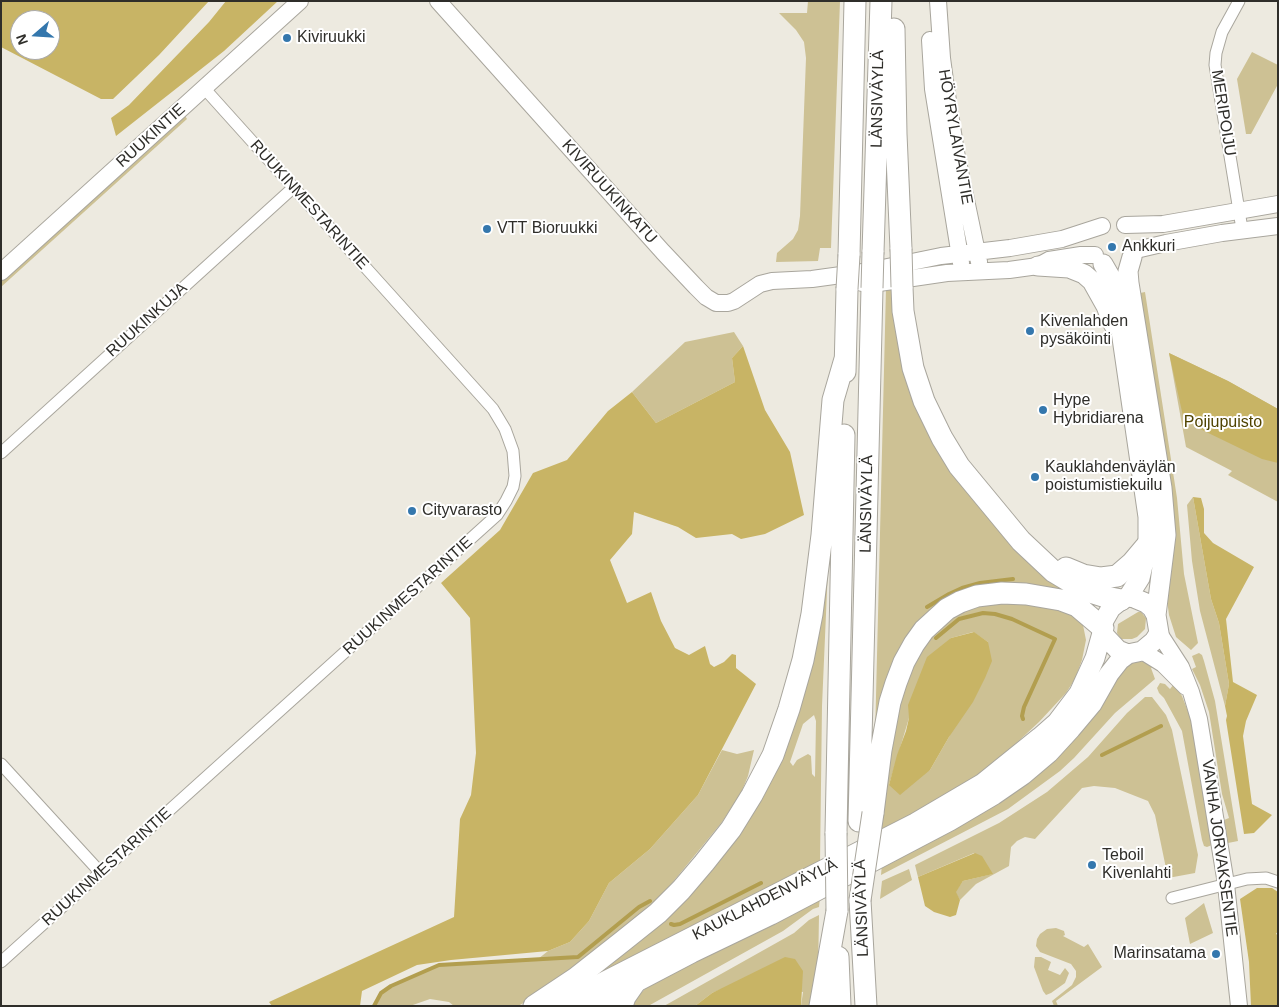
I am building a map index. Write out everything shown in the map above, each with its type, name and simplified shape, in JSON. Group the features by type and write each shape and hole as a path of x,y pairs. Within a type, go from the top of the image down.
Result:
{"highway":[{"name":"LÄNSIVÄYLÄ","path":"840,1006 836,832 845,359 855,1"},
{"name":"LÄNSIVÄYLÄ","path":"866,1006 860,900 866,817 872,288 880,1"},
{"path":"893,1 903,311 913,368 924,401 942,438 959,466 1021,541 1061,576 1084,590 1106,598 1125,598"},
{"path":"534,1006 576,978 623,941 658,913 681,890 730,829 752,795 773,755 789,709 812,614 822,535 833,400 845,359"},
{"path":"1040,559 1056,563 1083,575 1110,578 1124,571 1148,544"},
{"path":"866,817 890,702 904,662 924,630 947,609 977,596 1002,593 1026,594 1062,600 1077,606 1102,631"},
{"path":"820,1006 837,912"},
{"path":"622,1006 625,997 634,984"}],"main road":[{"path":"1099,260 1114,282 1147,506 1148,544 1140,578 1125,598 1111,608 1106,616 1102,631 1118,650 1135,653 1154,641 1166,535 1162,488 1129,283 1128,270 1134,254"},
{"path":"1038,266 1069,268 1084,274 1092,281 1106,306 1124,356"},
{"path":"1125,598 1146,603 1152,608 1157,624"},
{"name":"KAUKLAHDENVÄYLÄ","path":"591,999 773,896 915,823 983,783 1057,722 1079,692 1095,658 1102,631"},
{"name":"KAUKLAHDENVÄYLÄ","path":"556,1006 591,999 634,984 933,830 994,795 1023,775 1049,753 1092,704 1109,674 1120,660 1135,653"}],"street":[{"name":"RUUKINTIE","path":"1,272 300,1"},
{"name":"KIVIRUUKINKATU","path":"438,1 663,252 706,297 716,302 728,303 760,284 772,281 812,279 863,272 959,254 1062,239 1102,226"},
{"name":"HÖYRYLAIVANTIE","path":"929,1 933,89 959,254 964,272"},
{"name":"HÖYRYLAIVANTIE","path":"938,1 942,58 956,152 981,272"},
{"name":"MERIPOIJU","path":"1239,1 1222,32 1216,53 1215,65 1242,230"},
{"name":"RUUKINMESTARINTIE","path":"1,962 497,515 513,487 515,476 513,451 505,429 493,409 204,88"},
{"name":"RUUKINKUJA","path":"1,453 294,187"},
{"path":"1278,204 1163,224 1125,225 1109,223 1102,226 1096,232 1092,239 1092,247 1099,260 1117,267 1124,265 1134,254 1178,240 1278,226"},
{"path":"1125,225 1135,238 1134,254"},
{"name":"KIVIRUUKINKATU","path":"812,279 879,283 946,273 1009,270 1038,266 1049,260 1081,255 1099,260"},
{"name":"VANHA JORVAKSENTIE","path":"1157,624 1181,667 1191,692 1203,734 1226,884 1239,1006"},
{"name":"VANHA JORVAKSENTIE","path":"1135,653 1163,664 1191,692"},
{"path":"1,764 100,872"},
{"path":"1172,898 1247,879 1266,878 1278,882"}],"green space":[{"path":"1,1 209,1 159,55 113,99 101,99 26,60 60,60 60,10 10,10 10,52 1,47"},
{"path":"226,1 278,1 224,51 116,136 111,118 129,105 209,22"},
{"path":"808,1 840,1 831,248 820,248 818,261 776,262 777,253 793,239 798,230 806,58 804,42 796,30 779,13 807,13"},
{"path":"1252,52 1278,65 1278,84 1251,134 1246,134 1237,79"},
{"path":"184,114 187,119 1,287 1,279"},
{"path":"886,288 895,288 918,403 1078,594 938,606 875,737"},
{"path":"1145,292 1177,498 1184,574 1198,643 1191,650 1176,637 1169,615 1167,600 1170,486 1140,293"},
{"path":"734,332 743,346 732,358 735,382 656,423 632,392 685,342"},
{"path":"743,346 765,410 790,452 804,515 765,534 741,539 732,534 696,538 678,527 634,512 632,534 610,560 627,603 651,592 661,621 675,648 689,655 705,646 710,664 714,667 724,662 732,654 736,655 736,668 756,684 698,795 650,849 609,883 589,921 570,942 548,951 417,965 362,991 360,1006 272,1006 269,1002 454,917 460,819 471,795 476,753 470,618 441,583 500,530 533,473 567,460 608,411 632,392 656,423 735,382 732,358"},
{"name":"Poijupuisto","path":"1169,353 1228,381 1278,409 1278,502 1228,475 1232,471 1186,447"},
{"name":"Poijupuisto","path":"1169,353 1228,381 1278,409 1278,463 1262,459 1198,428 1183,416"},
{"path":"1193,497 1211,599 1219,623 1229,684 1225,706 1200,611 1192,561 1187,505"},
{"path":"1193,497 1201,498 1204,509 1204,533 1213,543 1254,567 1226,619 1233,682 1257,695 1246,721 1243,736 1252,804 1272,815 1254,833 1244,834 1226,720 1225,706 1229,684 1219,623 1211,599"},
{"path":"828,568 822,706 820,863 582,986 755,806","holes":["814,715 816,721 815,777 812,774 811,756 808,754 797,760 793,766 790,762 803,724"]},
{"path":"1000,600 1066,608 1082,620 1086,640 1082,660 1075,679 1066,693 990,771 881,834 884,779 897,701 928,637 959,610","holes":["973,632 988,642 949,737 930,770 889,785 909,718 951,638"]},
{"path":"1141,612 1146,618 1145,629 1137,637 1121,639 1117,633 1118,624"},
{"path":"974,632 988,642 992,661 985,678 973,702 949,737 930,770 900,795 889,785 906,731 909,718 908,705 927,657 951,638"},
{"path":"1199,653 1204,661 1215,701 1238,841 1228,843 1224,820 1229,818 1222,794 1209,712 1200,685 1192,669 1196,667 1192,656"},
{"path":"1134,662 1144,662 1153,667 1151,668 1155,679 1115,713 1060,771 1008,809 881,875 882,864 982,810 1125,665"},
{"path":"1160,683 1165,684 1170,689 1174,684 1182,696 1192,722 1212,845 1207,847 1204,846 1202,840 1182,731 1164,698 1159,693 1157,688"},
{"path":"1145,697 1152,697 1166,715 1172,730 1198,855 1195,873 1168,878 1155,815 1148,801 1115,788 1094,786 1082,788 1035,839 1025,837 1017,841 1011,847 1009,866 976,884 960,900 955,892 963,881 992,874 974,853 918,877 915,865 999,823 1047,792 1088,757 1127,713"},
{"path":"722,750 737,754 754,750 748,776 741,793 722,822 659,899 633,922 534,997 518,1006 454,1006 449,1002 430,999 410,1006 374,1006 381,993 391,986 439,965 538,959 548,951 570,942 589,921 609,883 650,849 698,795"},
{"path":"975,853 982,856 993,874 963,881 956,892 960,900 956,915 950,917 934,912 925,906 918,877"},
{"path":"909,869 912,880 880,899 882,881"},
{"path":"1257,888 1272,888 1278,892 1278,931 1276,934 1278,935 1278,1006 1251,1006 1249,962 1240,899"},
{"path":"820,897 819,907 813,909 783,931 650,1005 631,1006 646,988 669,974"},
{"path":"1204,903 1213,933 1190,944 1185,918"},
{"path":"819,915 818,974 814,1006 801,1006 803,992 736,983 712,993 695,1006 664,1006 794,933 809,920"},
{"path":"1056,928 1064,931 1065,935 1063,936 1084,947 1088,944 1102,967 1056,1001 1058,1006 1054,1006 1052,1001 1072,985 1076,977 1076,971 1071,964 1040,952 1036,946 1040,934 1047,929"},
{"path":"785,957 795,959 803,971 801,1006 695,1006 712,993"},
{"path":"1035,957 1041,957 1051,962 1048,970 1060,975 1065,968 1069,973 1065,983 1046,995 1034,967"}],"waterway":[{"path":"927,607 962,588 980,583 1013,579"},
{"path":"936,638 959,619 983,613 1012,619 1055,639 1024,707 1023,719"},
{"path":"1102,755 1161,726"},
{"path":"671,924 680,924 761,883"},
{"path":"374,1006 381,993 391,986 439,965 578,957 639,907 650,901"}],"place":[{"name":"Kiviruukki","path":"287,38"},
{"name":"VTT Bioruukki","path":"487,229"},
{"name":"Ankkuri","path":"1112,247"},
{"name":"Kivenlahden pysäköinti","path":"1030,331"},
{"name":"Hype Hybridiarena","path":"1043,410"},
{"name":"Kauklahdenväylän poistumistiekuilu","path":"1035,477"},
{"name":"Cityvarasto","path":"412,511"},
{"name":"Teboil Kivenlahti","path":"1092,865"},
{"name":"Marinsatama","path":"1216,954"}]}
